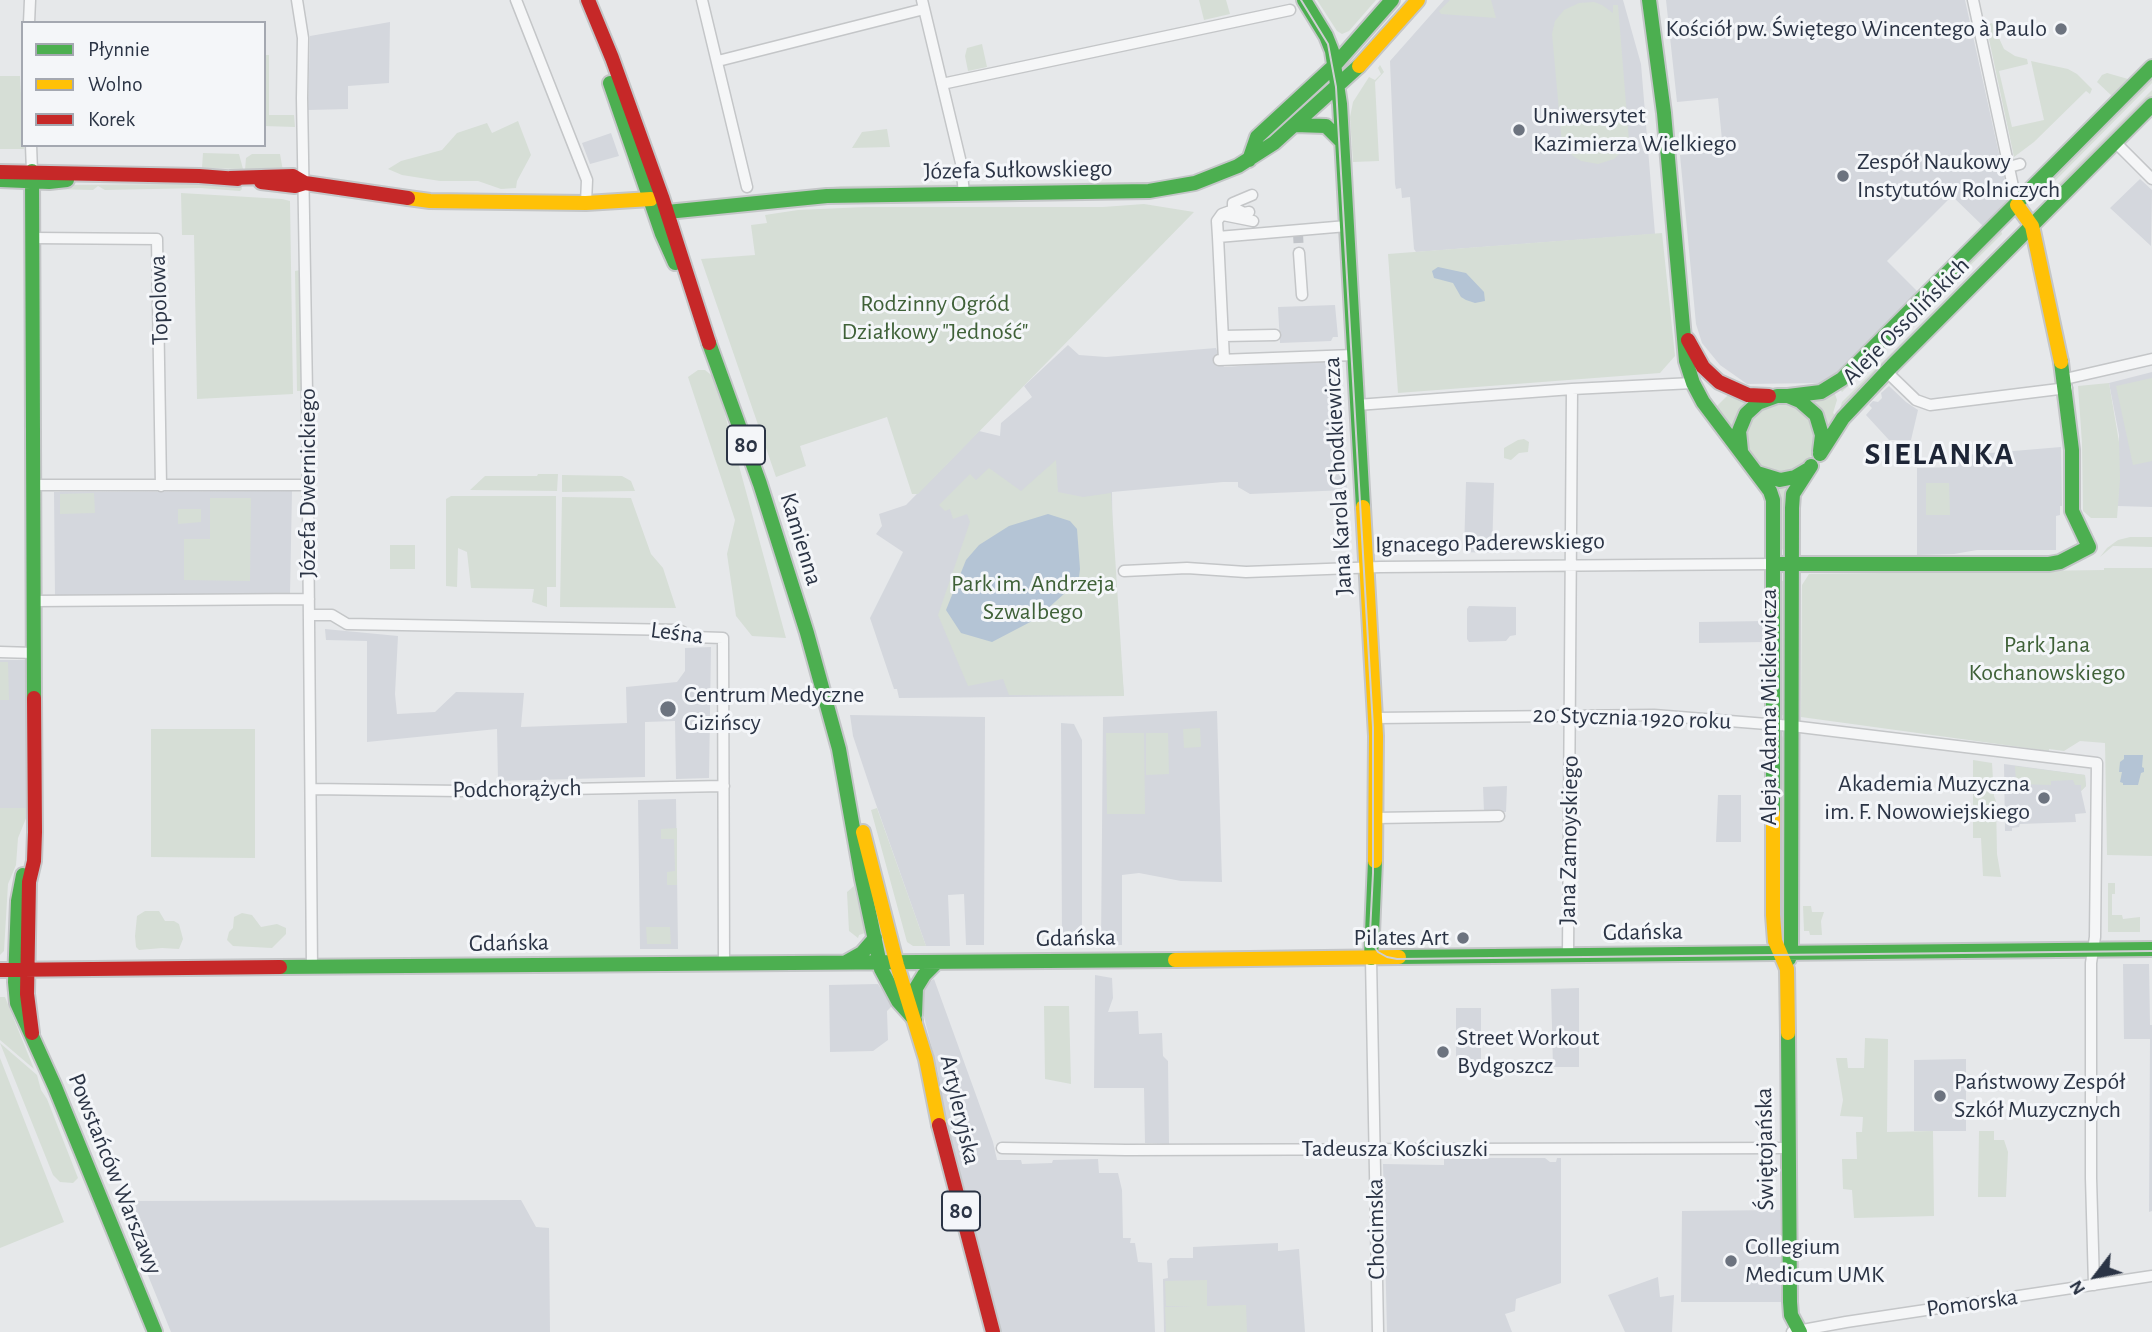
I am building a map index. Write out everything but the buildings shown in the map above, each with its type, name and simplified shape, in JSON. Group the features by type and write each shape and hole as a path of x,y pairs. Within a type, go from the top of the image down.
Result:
{"street":[{"path":"29,21 30,0"},
{"name":"Józefa Dwernickiego","path":"297,0 303,38 312,968"},
{"path":"516,0 587,180 586,204"},
{"name":"80","path":"588,0 612,58 661,213"},
{"path":"702,0 747,187"},
{"name":"Jana Karola Chodkiewicza","path":"1304,0 1327,38 1335,64 1342,142 1375,718 1371,958"},
{"path":"1249,160 1257,137 1335,64 1392,0"},
{"name":"Józefa Sułkowskiego","path":"661,213 827,196 1149,191 1221,174 1249,160 1295,125 1368,56 1418,0"},
{"path":"1640,0 1654,39"},
{"path":"1649,0 1664,113 1686,362 1693,383 1709,410 1756,472 1773,479 1788,479 1801,474 1815,460 1822,435 1819,421 1806,405 1783,396 1748,395 1719,382 1703,367 1693,352 1683,324"},
{"path":"1774,564 2049,564 2060,562 2089,547 2073,511 2072,450 2066,383 2032,226 2017,205 1973,0"},
{"path":"718,61 923,5 961,163 964,194"},
{"path":"942,84 1290,10"},
{"name":"Aleje Ossolińskich","path":"1783,396 1821,392 1842,379 2152,68"},
{"name":"Aleje Ossolińskich","path":"1815,460 1843,418 2152,105"},
{"path":"1295,125 1326,126 1342,142"},
{"path":"2115,142 2152,179"},
{"path":"31,147 32,177"},
{"path":"2009,167 2020,164"},
{"path":"0,172 56,181 97,175 283,175 293,176 305,183 430,201 586,204 657,198"},
{"path":"0,180 32,177"},
{"name":"Powstańców Warszawy","path":"32,177 35,832 22,970 32,1033 155,1332"},
{"path":"1233,210 1233,203 1252,195"},
{"path":"1222,215 1251,217 1233,210 1222,215 1217,221 1222,360 1354,355"},
{"name":"Kamienna","path":"661,213 761,484 863,830 897,964"},
{"path":"1218,237 1347,226"},
{"name":"Topolowa","path":"33,239 157,239 161,486"},
{"path":"1299,253 1302,295"},
{"path":"1223,336 1275,335"},
{"path":"1887,372 1916,400 1930,405 2066,383 2152,359"},
{"path":"1357,405 1693,383"},
{"name":"Jana Zamoyskiego","path":"1568,956 1572,389"},
{"path":"1742,454 1739,431 1746,414 1758,403 1783,396"},
{"name":"Aleja Adama Mickiewicza","path":"1786,958 1792,726 1792,498 1815,460"},
{"name":"Aleja Adama Mickiewicza","path":"1756,472 1770,491 1773,500 1773,915 1775,941 1786,958"},
{"path":"33,485 308,485"},
{"name":"Ignacego Paderewskiego","path":"1124,571 1196,568 1246,572 1366,567 1774,564"},
{"path":"34,601 309,599"},
{"name":"Leśna","path":"309,615 331,615 347,624 679,630 692,637 723,638 724,963"},
{"path":"0,652 34,653"},
{"name":"20 Stycznia 1920 roku","path":"1375,718 1654,715 1792,726 2097,763 2095,937 2092,950"},
{"name":"Kamienna","path":"839,748 880,964"},
{"name":"Podchorążych","path":"311,789 724,786"},
{"path":"1375,818 1499,816"},
{"path":"1472,817 1472,829"},
{"path":"844,962 862,953 875,937"},
{"name":"Gdańska","path":"0,970 1568,956 1786,958 2152,949"},
{"path":"2092,950 2091,1178 2094,1285"},
{"name":"Chocimska","path":"1371,958 1378,1332"},
{"name":"Świętojańska","path":"1786,958 1790,1302 1797,1331"},
{"path":"915,1020 916,988 937,962"},
{"name":"Artyleryjska","path":"880,964 898,1001 915,1020"},
{"name":"Artyleryjska","path":"897,964 915,1020 945,1149 993,1332"},
{"name":"Tadeusza Kościuszki","path":"1002,1148 1787,1148"},
{"name":"Pomorska","path":"1797,1331 2152,1276"}],"shaded area":[{"name":"Uniwersytet Kazimierza Wielkiego","path":"1444,0 1623,0 1641,64 1655,234 1416,252 1410,197 1402,198 1401,188 1396,189 1395,184 1390,61"},
{"name":"Zespół Naukowy Instytutów Rolniczych","path":"1666,0 1965,0 2009,199 1983,226 1952,196 1887,261 1918,292 1838,373 1822,383 1747,384 1720,365 1702,343 1696,324 1680,155 1723,151 1718,98 1677,102"},
{"path":"390,22 389,83 348,86 348,109 308,110 310,36"},
{"path":"611,133 619,156 590,164 582,143"},
{"path":"2140,179 2152,190 2151,246 2110,208"},
{"path":"1335,305 1338,337 1333,337 1331,341 1280,343 1278,307"},
{"path":"1068,345 1079,355 1106,357 1216,348 1224,367 1333,360 1340,369 1343,415 1333,416 1334,432 1344,432 1347,490 1250,494 1238,487 1238,482 1223,482 1112,492 1113,561 1124,696 899,698 870,618 903,552 876,534 882,526 879,514 906,505 979,431 1000,436 1001,423 1032,397 1024,386"},
{"path":"2152,372 2152,507 2118,506 2119,435 2109,383"},
{"path":"1889,386 1918,410 1911,440 1889,440 1866,415 1872,408 1869,405 1873,401 1878,402 1882,398 1881,393"},
{"path":"2061,447 2062,506 2060,515 2056,516 2056,550 1977,550 1917,555 1917,468 1953,467 1954,456"},
{"path":"1466,482 1494,483 1492,553 1464,552"},
{"path":"292,491 290,594 55,596 54,492"},
{"path":"1469,606 1516,607 1516,635 1510,636 1506,641 1469,642"},
{"path":"1766,621 1766,642 1699,643 1699,622"},
{"path":"325,629 398,636 395,694 397,714 435,712 456,692 524,693 521,727 627,723 626,687 677,682 685,671 685,648 711,647 709,778 676,779 675,721 645,722 645,777 498,781 497,729 367,742 367,641 326,640"},
{"path":"0,660 27,660 28,808 0,808"},
{"path":"1217,711 1222,882 1181,881 1139,873 1122,875 1122,945 1101,945 1103,717"},
{"path":"850,715 985,717 984,945 966,945 964,894 948,895 950,946 926,946 853,736"},
{"path":"1061,723 1074,724 1082,740 1082,944 1062,945"},
{"name":"Akademia Muzyczna im. F. Nowowiejskiego","path":"2004,764 2085,775 2086,786 2081,791 2086,813 2075,814 2076,822 2020,824 2019,827 2012,828 2012,831 2005,831"},
{"path":"1507,786 1506,812 1484,812 1483,787"},
{"path":"1718,795 1741,795 1741,842 1716,842"},
{"path":"676,799 678,949 640,949 638,800"},
{"path":"2123,964 2149,964 2152,1025 2152,1211 2149,1212 2150,1039 2124,1039"},
{"path":"1095,975 1112,978 1113,998 1108,1012 1138,1011 1139,1034 1162,1033 1163,1056 1168,1061 1169,1144 1145,1143 1144,1088 1094,1088"},
{"path":"934,979 993,1142 997,1160 1021,1160 1022,1164 1098,1159 1099,1173 1118,1173 1122,1190 1123,1238 1131,1238 1130,1243 1135,1243 1138,1262 1152,1263 1155,1332 1000,1332 947,1132 938,1072 920,1001 926,984"},
{"path":"878,984 892,1006 887,1011 888,1040 873,1051 830,1052 829,985"},
{"path":"1579,988 1579,1067 1553,1067 1551,989"},
{"path":"1456,1008 1481,1008 1481,1069 1456,1069"},
{"name":"Państwowy Zespół Szkół Muzycznych","path":"1966,1059 1966,1131 1914,1131 1914,1060"},
{"path":"1444,1158 1545,1158 1556,1162 1557,1158 1561,1158 1561,1283 1516,1299 1515,1311 1505,1314 1512,1332 1387,1332 1383,1164 1444,1165"},
{"path":"521,1200 536,1227 549,1228 550,1332 171,1332 134,1241 137,1234 133,1226 127,1224 117,1201"},
{"name":"Collegium Medicum UMK","path":"1780,1210 1781,1302 1681,1302 1682,1211"},
{"path":"1278,1243 1278,1251 1299,1249 1305,1332 1164,1332 1163,1279 1168,1278 1167,1261 1170,1258 1193,1258 1193,1247"},
{"path":"1658,1277 1660,1297 1674,1295 1672,1332 1625,1332 1608,1295"}],"green space":[{"path":"1199,0 1226,0 1230,14 1204,20"},
{"path":"1317,0 1376,0 1349,31 1342,34 1337,31"},
{"path":"1450,0 1491,0 1496,18 1441,14 1439,11"},
{"path":"1594,2 1613,13 1613,5 1618,5 1629,141 1626,148 1614,159 1598,164 1581,161 1562,144 1552,34 1555,21 1564,10 1579,3"},
{"path":"1992,23 2004,49 2027,59 2028,64 1999,71 2012,127 2044,120 2031,61 2068,69 2092,89 2090,94 2086,91 2034,142 2014,157 1986,25"},
{"path":"982,44 987,67 968,71 965,56 967,48"},
{"path":"266,55 269,55 269,115 294,115 295,127 266,126"},
{"path":"1380,65 1384,72 1375,82 1379,161 1353,162 1350,117 1353,102 1369,77 1375,80 1381,74 1378,68"},
{"path":"2107,73 2128,79 2112,96 2097,82"},
{"path":"2152,74 2152,83 2041,195 2035,195 2034,193"},
{"path":"0,76 20,76 21,147 24,149 0,149"},
{"path":"2152,90 2152,98 2046,205 2044,198"},
{"path":"518,121 531,155 516,188 501,189 478,181 440,181 402,175 388,169 401,161 442,150 457,133 487,123 492,133"},
{"path":"887,129 890,147 852,148 862,132"},
{"path":"203,153 239,154 243,169 202,168"},
{"path":"252,154 280,154 283,171 245,170 246,158"},
{"path":"1144,182 1148,185 688,206 687,203 841,186"},
{"path":"52,185 241,186 242,189 105,190 98,186 93,190 52,189"},
{"path":"181,193 290,201 293,394 197,399 194,235 182,235"},
{"name":"Rodzinny Ogród Działkowy \"Jedność\"","path":"1144,204 1194,212 918,494 912,494 887,417 800,446 806,466 776,477 701,259 755,255 751,225 767,223 765,215 798,210 865,207 1103,207"},
{"path":"2000,227 2002,234 1842,392 1839,388"},
{"path":"1662,233 1675,356 1660,373 1398,393 1388,254"},
{"path":"2008,237 2011,238 1839,412 1842,402"},
{"path":"300,270 301,391 297,391 295,271"},
{"path":"698,370 705,370 715,378 786,638 752,636 736,616 727,554 735,520 688,377"},
{"path":"2152,378 2152,461 2133,465 2116,386"},
{"path":"2109,383 2119,442 2117,518 2091,518 2083,511 2078,386"},
{"path":"1834,391 1837,400 1833,413 1837,417 1828,429 1821,412 1811,401"},
{"path":"1729,394 1750,401 1734,431 1714,409"},
{"path":"1781,403 1806,413 1816,438 1806,463 1781,473 1756,463 1746,438 1756,413"},
{"path":"1524,439 1529,442 1528,452 1519,453 1511,460 1504,458 1504,448"},
{"name":"Park im. Andrzeja Szwalbego","path":"1056,460 1058,492 1083,497 1111,493 1124,696 1009,695 1003,679 968,686 938,615 970,522 967,514 953,519 950,509 945,511 939,505 970,474 976,480 989,468 1021,491"},
{"path":"558,474 557,491 470,490 485,476"},
{"path":"562,475 622,476 631,481 635,491 562,492"},
{"path":"1926,483 1949,483 1950,515 1926,515"},
{"path":"1774,485 1791,485 1786,556 1781,547 1780,495"},
{"path":"94,493 95,513 60,514 60,494"},
{"path":"451,496 556,496 556,587 547,587 547,607 532,602 534,589 471,588 467,552 458,548 457,587 446,586 446,499"},
{"path":"562,497 631,498 651,554 663,568 676,608 560,607"},
{"path":"210,498 251,498 250,581 184,580 184,539 210,539"},
{"path":"178,509 201,509 201,522 178,524"},
{"path":"2152,537 2152,547 2113,546 2100,557 2118,540"},
{"path":"390,545 415,545 415,569 390,569"},
{"name":"Park Jana Kochanowskiego","path":"2152,568 2152,856 2107,855 2105,743 2080,741 2064,751 2049,751 1801,717 1802,585 1809,574"},
{"path":"1777,581 1786,581 1786,715 1778,715"},
{"path":"0,662 8,662 9,700 0,700"},
{"path":"1200,728 1201,747 1184,748 1183,729"},
{"path":"151,729 255,729 255,858 151,857"},
{"path":"1106,733 1144,733 1145,814 1107,814"},
{"path":"1146,733 1168,733 1169,774 1146,775"},
{"path":"1777,736 1787,737 1787,930 1780,930 1778,908"},
{"path":"1973,760 1992,763 1997,854 2001,877 1983,876 1981,838 1973,838"},
{"path":"2015,766 2085,775 2086,786 2081,791 2081,785 2075,785 2073,780 2051,781 2051,785 2016,784"},
{"path":"0,808 28,808 18,838 16,865 8,884 4,951 0,955"},
{"path":"877,808 926,946 913,946 907,942 871,810"},
{"path":"677,828 677,885 667,885 667,872 675,871 674,839 661,839 661,829"},
{"path":"2108,883 2115,883 2112,915 2122,915 2123,919 2140,917 2140,932 2108,932"},
{"path":"854,886 865,933 858,938 849,931 847,892"},
{"path":"1803,906 1811,906 1812,912 1824,912 1821,921 1822,935 1810,935 1809,931 1804,931"},
{"path":"145,911 159,911 165,921 179,924 183,939 179,949 139,950 136,947 137,916"},
{"path":"242,913 252,915 261,927 277,924 286,928 286,934 272,948 233,946 227,940 229,932 233,928 234,917"},
{"path":"646,927 670,927 671,944 647,944"},
{"path":"0,997 5,997 34,1069 0,1040"},
{"path":"1044,1006 1069,1006 1071,1084 1045,1079"},
{"path":"1865,1038 1888,1039 1887,1132 1933,1131 1934,1216 1854,1218 1852,1190 1843,1189 1842,1159 1857,1159 1856,1132 1862,1132 1863,1117 1840,1116 1843,1100 1836,1058 1847,1058 1848,1068 1864,1068"},
{"path":"0,1043 37,1075 78,1178 73,1183 60,1182 53,1175"},
{"path":"0,1058 64,1222 0,1248"},
{"path":"1979,1131 1994,1131 1994,1140 2004,1140 2008,1152 2006,1197 1978,1197"},
{"path":"1207,1280 1207,1306 1246,1305 1247,1332 1166,1332 1165,1307 1193,1306 1166,1306 1165,1281"}],"water":[{"path":"1438,267 1466,273 1484,292 1485,301 1475,303 1466,300 1461,297 1453,283 1434,278 1432,271"},
{"path":"1048,514 1070,521 1077,529 1080,569 1075,584 1036,619 992,642 961,633 946,610 966,560 979,545 1009,526"},
{"path":"2124,755 2143,755 2144,772 2141,773 2138,785 2123,785 2120,782 2120,762"}],"tunnel":[{"path":"1298,233 1299,253"}],"tram line":[{"path":"1301,0 1328,44 1336,87 1373,727 1373,873 1370,933 1378,952 1397,959 2152,951"}],"traffic: fast":[{"path":"1304,0 1332,51 1340,104 1363,507"},
{"path":"1249,160 1257,137 1334,66 1392,0"},
{"path":"1649,0 1664,113 1686,361 1703,402 1770,491 1773,500 1773,813"},
{"path":"667,212 827,196 1149,191 1195,183 1238,166 1274,143 1359,66"},
{"path":"1788,396 1821,392 1842,379 2152,67"},
{"path":"610,83 662,234 675,263"},
{"path":"1820,454 1843,418 1892,366 2152,105"},
{"path":"1295,125 1326,126 1342,142"},
{"path":"32,171 34,698"},
{"path":"0,180 67,180"},
{"path":"709,343 760,484 807,633 839,749 881,969 898,1001 915,1020"},
{"path":"1774,564 2049,564 2060,562 2089,547 2072,511 2072,450 2061,362"},
{"path":"1741,451 1739,431 1746,414 1758,403 1777,396 1788,396 1800,401 1816,415 1822,435 1820,451"},
{"path":"1789,959 1792,508 1793,494 1811,466"},
{"path":"1757,473 1780,480 1795,477 1807,470"},
{"path":"1371,958 1375,861"},
{"path":"23,875 18,901 15,982 17,1003 55,1087 155,1332"},
{"path":"846,962 862,953 875,938"},
{"path":"1399,957 2152,949"},
{"path":"280,967 1175,960"},
{"path":"915,1015 916,988 937,962"},
{"path":"1788,1033 1790,1302 1791,1315 1800,1332"}],"traffic: slow":[{"path":"1359,66 1418,0"},
{"path":"408,198 430,201 586,203 651,199"},
{"path":"2017,205 2032,226 2061,362"},
{"path":"1363,507 1376,736 1375,861"},
{"path":"1773,813 1773,915 1775,941 1787,969 1788,1033"},
{"path":"863,832 897,965 926,1059 939,1125"},
{"path":"1175,960 1399,957"}],"traffic: jam":[{"path":"588,0 662,197 709,343"},
{"path":"0,172 238,179"},
{"path":"230,178 293,176 305,183 408,198"},
{"path":"261,182 295,186 305,183"},
{"path":"1688,340 1703,367 1719,382 1748,395 1769,396"},
{"path":"32,1033 27,994 29,882 34,861 35,832 34,698"},
{"path":"0,970 280,967"},
{"path":"939,1125 993,1332"}],"place":[{"name":"Kościół pw. Świętego Wincentego à Paulo","path":"2061,29"},
{"name":"Uniwersytet Kazimierza Wielkiego","path":"1519,130"},
{"name":"Zespół Naukowy Instytutów Rolniczych","path":"1843,176"},
{"name":"Centrum Medyczne Gizińscy","path":"668,709"},
{"name":"Akademia Muzyczna im. F. Nowowiejskiego","path":"2044,798"},
{"name":"Pilates Art","path":"1463,938"},
{"name":"Street Workout Bydgoszcz","path":"1443,1052"},
{"name":"Państwowy Zespół Szkół Muzycznych","path":"1940,1096"},
{"name":"Collegium Medicum UMK","path":"1731,1261"}],"district":[{"name":"SIELANKA","path":"1940,454"}]}
